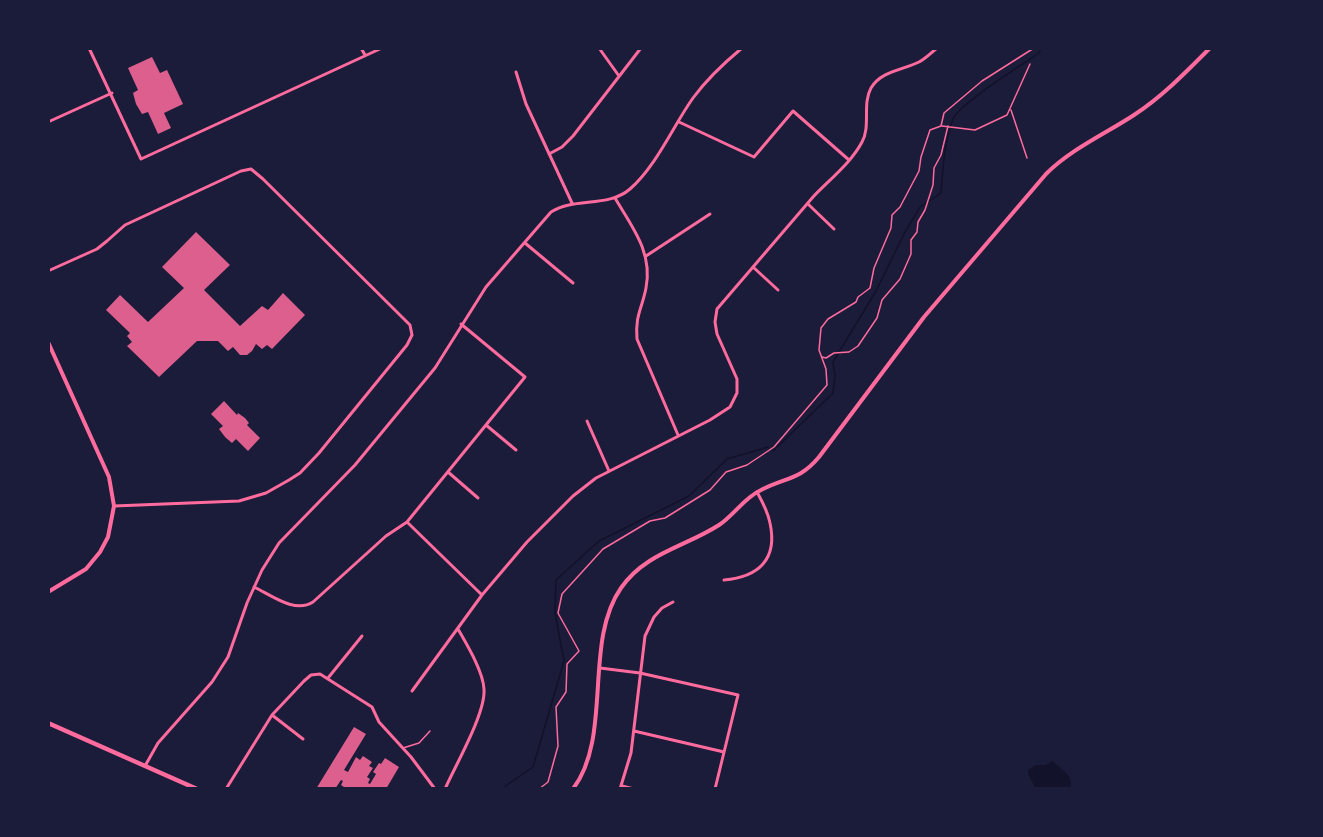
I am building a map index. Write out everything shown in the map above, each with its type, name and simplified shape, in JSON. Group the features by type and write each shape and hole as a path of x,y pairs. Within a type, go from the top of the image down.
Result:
{"main road":[{"path":"48,723 197,789"}],"street":[{"path":"90,48 141,159 382,48"},
{"path":"361,48 365,55"},
{"path":"599,48 620,76"},
{"path":"549,154 562,147 573,136 641,48"},
{"path":"145,766 158,743 212,682 228,657 254,587 270,555 355,465 435,368 486,287 551,212 572,203 615,198 630,189 666,144 693,98 717,69 742,48"},
{"path":"412,691 482,595 527,542 573,496 609,471 710,420 730,406 737,393 737,379 717,334 715,322 717,309 849,160 863,141 866,108 871,89 885,75 921,61 937,48"},
{"path":"573,789 583,773 590,751 605,626 620,588 631,575 652,558 721,524 757,492 801,474 814,463 924,317 1046,174 1062,160 1162,94 1210,48"},
{"path":"516,72 526,104 572,203"},
{"path":"48,122 112,93"},
{"path":"679,122 754,157 793,111 849,160"},
{"path":"48,271 97,249 125,225 241,171 251,169 410,325 412,334 407,345 308,466 289,480 266,493 239,501 114,506"},
{"path":"615,198 636,230 646,256 646,288 636,324 637,339 678,435"},
{"path":"808,204 834,229"},
{"path":"646,256 710,214"},
{"path":"525,243 573,283"},
{"path":"753,267 778,290"},
{"path":"254,587 288,603 301,607 307,606 386,536 407,522 525,376 461,324"},
{"path":"48,342 109,477 114,506 108,537 100,552 86,569 48,592"},
{"path":"587,421 609,471"},
{"path":"486,425 516,450"},
{"path":"448,472 478,498"},
{"path":"724,580 749,576 760,568 767,557 771,542 770,523 757,492"},
{"path":"407,522 482,595"},
{"path":"634,789 621,788 630,760 647,629 658,612 673,602"},
{"path":"445,789 483,705 484,688 474,659 458,629"},
{"path":"328,678 362,636"},
{"path":"600,668 640,673 738,695 715,789"},
{"path":"226,789 272,715 311,675 320,674 372,707 379,722 411,757 435,789"},
{"path":"272,715 303,739"},
{"path":"634,731 724,752"}],"lane":[{"path":"402,748 419,743 430,731"}],"path":[{"path":"941,126 944,113 959,100 982,81 1034,48"},
{"path":"948,126 941,155 934,168 933,185 918,222 917,232 911,240 911,254 900,279 882,300 877,318 858,346 849,352 839,352 826,358 821,357 819,350 822,328 828,319 856,302 858,297 870,288 874,268 891,228 891,215 900,207 919,171 930,130 941,126 948,126 975,130 1007,115 1030,64"},
{"path":"1011,108 1027,158"}],"shaded area":[{"path":"1053,761 1069,776 1070,789 1036,789 1028,770 1036,765 1046,765"}],"building":[{"path":"152,57 160,73 167,70 183,104 164,113 171,128 158,134 148,112 142,114 136,104 133,93 138,90 128,68"},
{"path":"196,232 230,265 204,290 240,326 262,306 268,310 283,293 305,315 272,349 267,345 262,349 256,344 247,355 240,355 233,347 228,351 218,341 197,341 159,377 127,346 132,342 127,336 130,333 106,310 120,295 148,322 184,288 162,267"},
{"path":"224,401 237,415 238,413 245,418 249,423 247,425 260,438 248,451 236,439 232,443 225,437 219,429 223,426 211,414"},
{"path":"354,727 366,734 344,770 348,772 356,757 360,760 363,756 372,762 369,766 373,768 367,777 370,779 368,783 370,784 376,774 373,772 385,758 399,767 386,789 347,789 341,785 343,781 341,780 335,789 316,789"}],"waterway":[{"path":"773,451 833,393 835,376 833,362 876,291 920,207 941,193 946,146 953,119 967,104 1039,53 1041,48"},
{"path":"501,789 533,767 564,661 555,613 556,580 599,541 689,496 727,459 768,447"}]}
